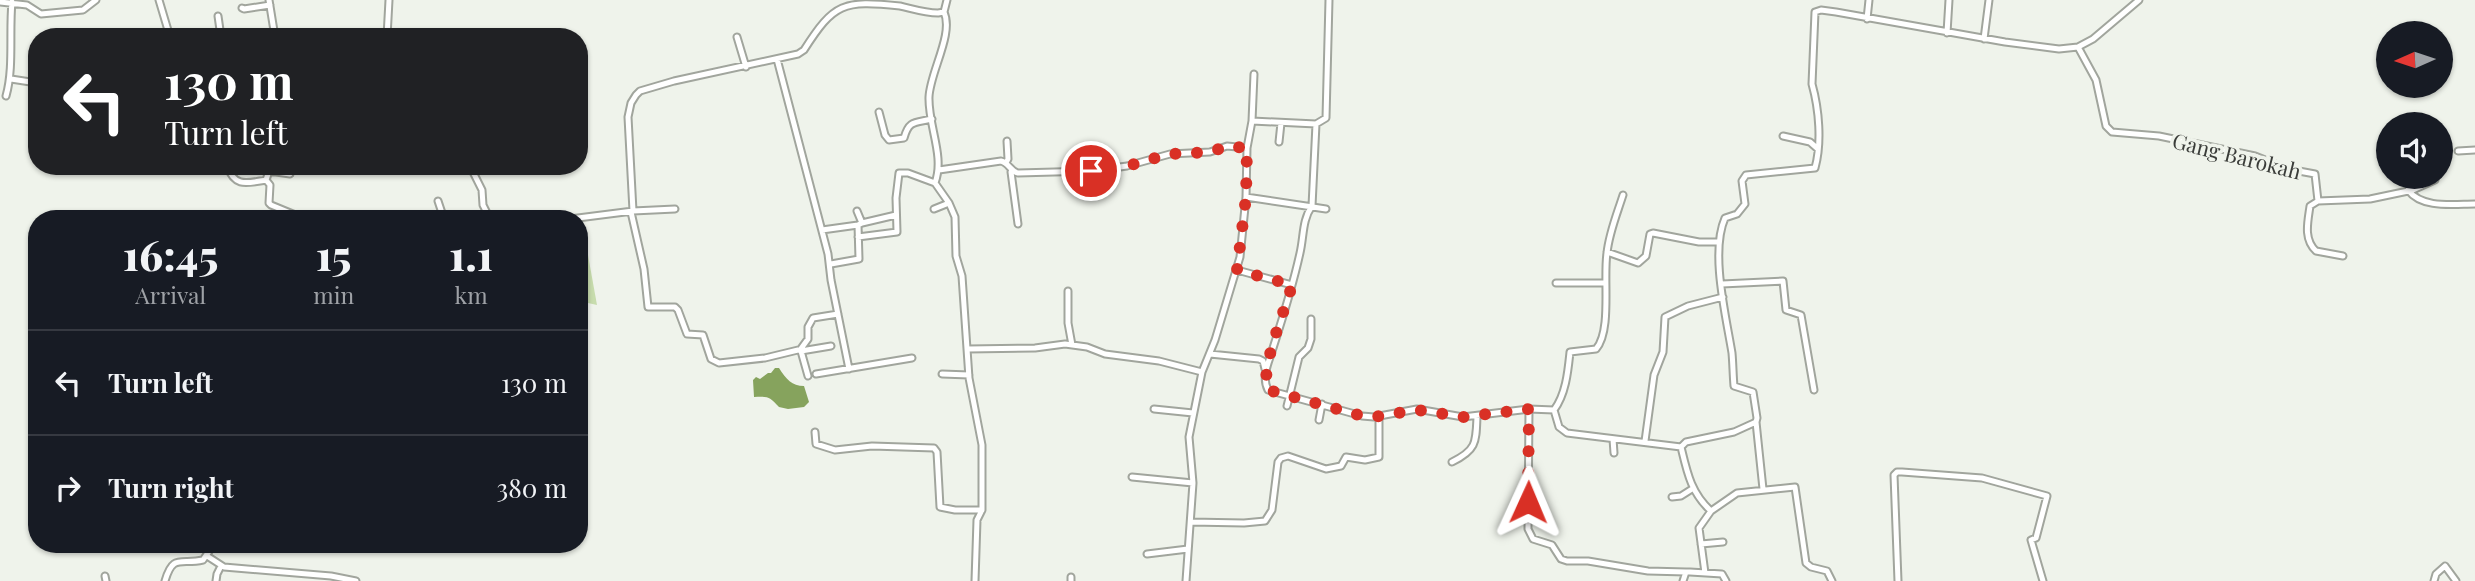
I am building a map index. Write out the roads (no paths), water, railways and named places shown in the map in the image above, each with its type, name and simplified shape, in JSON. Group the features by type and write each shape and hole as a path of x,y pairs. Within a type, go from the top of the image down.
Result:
{"street":[{"path":"0,2 27,5 41,14 83,10 96,0"},
{"path":"159,0 167,28"},
{"path":"387,28 388,0"},
{"path":"934,183 939,170 929,96 947,27 944,12 947,0"},
{"path":"1252,121 1316,124 1324,121 1327,114 1329,0"},
{"path":"1821,10 1822,0"},
{"path":"1867,19 1869,0"},
{"path":"1947,33 1948,0"},
{"path":"1984,39 1989,0"},
{"path":"1763,489 1753,392 1734,386 1721,284 1719,231 1725,218 1737,215 1745,204 1742,181 1746,175 1814,169 1818,149 1812,84 1815,14 1821,10 2053,49 2078,47 2093,39 2139,0"},
{"path":"831,346 794,350 765,358 714,362 704,335 687,334 675,307 648,307 632,212 628,117 633,98 640,91 801,53 821,23 844,2 864,1 932,13 944,12"},
{"path":"6,96 11,79 9,57 12,2"},
{"path":"242,8 269,2 273,28"},
{"path":"218,16 219,28"},
{"path":"737,37 746,67"},
{"name":"Gang Barokah","path":"2078,47 2096,80 2106,126 2112,132 2158,136 2255,156 2288,169 2316,174 2318,201"},
{"path":"0,56 9,57"},
{"path":"776,59 831,264 831,280 849,369"},
{"path":"1186,581 1193,483 1189,437 1202,372 1237,270 1246,197 1247,148 1252,121 1254,74"},
{"path":"11,79 28,82"},
{"path":"879,111 884,135 889,140 904,138 906,128 911,123 932,119"},
{"path":"1279,142 1281,123"},
{"path":"1265,369 1292,285 1306,214 1312,206 1316,124"},
{"path":"1783,136 1810,142 1818,149"},
{"path":"1006,163 1007,141"},
{"path":"1011,171 1091,171 1127,166 1170,154 1210,152 1227,146 1247,148"},
{"path":"2458,151 2475,150"},
{"path":"939,170 1006,163"},
{"path":"1006,163 1011,171 1018,224"},
{"path":"858,237 897,232 899,173 908,173 934,183 949,203 955,217 956,256 962,276 969,375 982,445 982,510 977,520 975,581"},
{"path":"230,175 236,181 244,183 266,180"},
{"path":"266,180 268,175"},
{"path":"474,175 482,190 486,210"},
{"path":"266,180 270,185 271,205 283,210"},
{"path":"2343,256 2316,251 2309,244 2307,233 2310,206 2318,201 2370,199 2408,190 2415,198 2430,203 2475,204"},
{"path":"1623,195 1606,252 1604,283 1607,312 1600,343 1596,349 1570,352 1561,398 1554,410 1559,427 1567,433 1681,447"},
{"path":"1246,197 1326,209"},
{"path":"438,201 441,210"},
{"path":"934,209 949,203"},
{"path":"588,217 675,209"},
{"path":"831,264 858,260 860,224 857,211"},
{"path":"822,230 896,215"},
{"path":"1606,252 1638,263 1646,256 1650,234 1653,233 1699,242 1719,242"},
{"path":"1237,270 1292,285"},
{"path":"1721,284 1783,281 1786,310 1801,315 1814,390"},
{"path":"1556,283 1604,283"},
{"path":"1068,291 1068,323 1072,345"},
{"path":"1645,441 1654,375 1663,352 1665,317 1688,306 1723,297"},
{"path":"808,376 801,351 808,339 810,320 815,316 838,314"},
{"path":"1287,407 1299,357 1308,348 1311,339 1311,319"},
{"path":"968,349 1072,345 1105,354 1159,361 1202,372"},
{"path":"1210,354 1259,359 1263,361 1268,390 1362,416 1417,410 1463,417 1531,409 1554,410"},
{"path":"816,374 912,358"},
{"path":"942,374 969,375"},
{"path":"1319,420 1322,404"},
{"path":"1154,409 1193,413"},
{"path":"1531,409 1528,529 1533,539 1552,545 1562,559 1567,561 1588,561 1648,571 1723,574 1726,581"},
{"path":"1191,522 1265,521 1272,510 1278,463 1281,458 1288,456 1326,468 1341,466 1346,457 1365,460 1379,457 1379,416"},
{"path":"1452,462 1471,450 1476,440 1477,416"},
{"path":"1681,447 1686,442 1734,432 1756,422"},
{"path":"815,432 817,444 835,450 872,446 934,448 937,452 940,507 982,510"},
{"path":"1613,439 1614,453"},
{"path":"1681,447 1692,489 1711,511"},
{"path":"1898,581 1894,478 1897,472 1982,478 2047,496 2036,538 2031,540 2043,581"},
{"path":"1132,477 1193,483"},
{"path":"1705,573 1699,528 1711,511 1737,493 1796,487 1806,563 1827,571 1832,581"},
{"path":"1672,497 1681,496 1692,489"},
{"path":"1701,544 1723,542"},
{"path":"1147,554 1188,549"},
{"path":"166,581 170,566 174,562 198,561 207,555 221,566 331,576 356,581"},
{"path":"216,581 216,574 221,566"},
{"path":"2434,581 2436,574 2445,566 2456,581"},
{"path":"1683,581 1686,572"}]}
